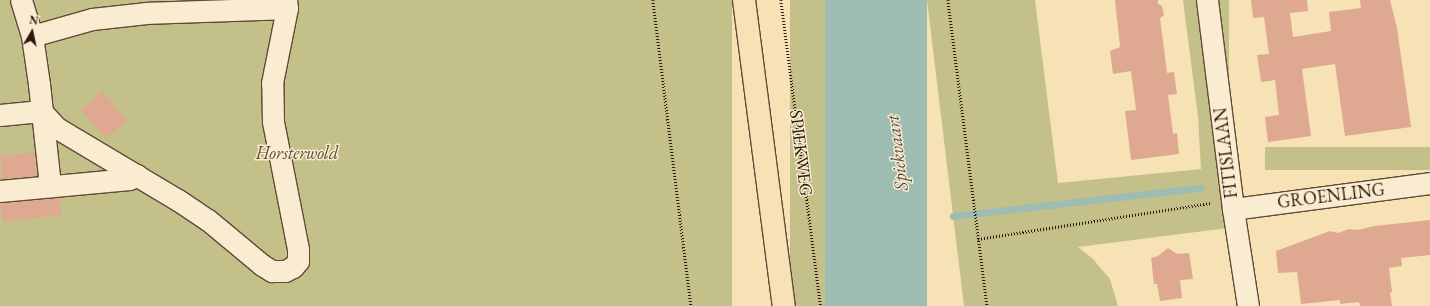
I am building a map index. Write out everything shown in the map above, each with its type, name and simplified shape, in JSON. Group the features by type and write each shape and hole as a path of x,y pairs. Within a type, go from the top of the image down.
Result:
{"main road":[{"name":"SPIEKWEG","path":"744,0 784,306"}],"street":[{"path":"21,0 32,36 50,186"},
{"name":"FITISLAAN","path":"1206,0 1248,306"},
{"path":"32,36 92,19 147,13 286,4 272,83 272,101 273,122 298,249 298,261 293,267 285,271 272,271 262,265 208,220 137,175 58,128 42,111"},
{"path":"0,115 42,111"},
{"path":"0,191 129,179 137,175"},
{"name":"GROENLING","path":"1233,204 1430,183"}],"path":[{"path":"653,0 691,306"},
{"name":"SPIEKWEG","path":"781,0 821,306"},
{"path":"948,0 986,306"},
{"path":"978,239 1233,204"}],"green space":[{"name":"Horsterwold","path":"0,0 732,0 732,306 0,306"},
{"path":"790,0 825,0 825,306 790,306"},
{"path":"927,0 1035,0 1058,183 1201,169 1198,117 1183,0 1199,0 1228,228 1078,247 1092,258 1110,279 1118,306 964,306"},
{"path":"1218,0 1229,0 1229,181 1218,181"},
{"path":"1265,147 1430,147 1430,170 1265,170"}],"water":[{"name":"Spiekvaart","path":"825,0 927,0 927,306 825,306"}],"building":[{"path":"1115,0 1158,0 1158,4 1162,6 1164,15 1160,18 1167,73 1174,72 1177,94 1168,95 1173,134 1177,133 1179,154 1131,160 1125,111 1136,110 1131,71 1113,74 1110,51 1120,47"},
{"path":"1251,0 1307,0 1308,11 1290,13 1293,37 1331,31 1329,12 1361,8 1360,0 1390,0 1397,28 1411,127 1345,136 1335,64 1302,69 1311,136 1268,142 1265,117 1279,115 1275,80 1261,82 1257,55 1269,54 1264,17 1253,18"},
{"path":"102,91 127,120 106,138 81,109"},
{"path":"34,152 37,176 3,180 0,156"},
{"path":"60,197 62,215 2,221 0,203"},
{"path":"1430,220 1430,255 1401,258 1402,266 1389,268 1392,306 1360,306 1359,302 1340,304 1340,300 1301,304 1297,272 1278,273 1276,251 1330,231 1338,233 1349,229 1358,230 1374,226"},
{"path":"1168,248 1177,254 1189,253 1193,279 1180,280 1182,298 1160,301 1157,284 1154,284 1151,258 1158,256"}],"waterway":[{"path":"953,216 1200,188"}]}
